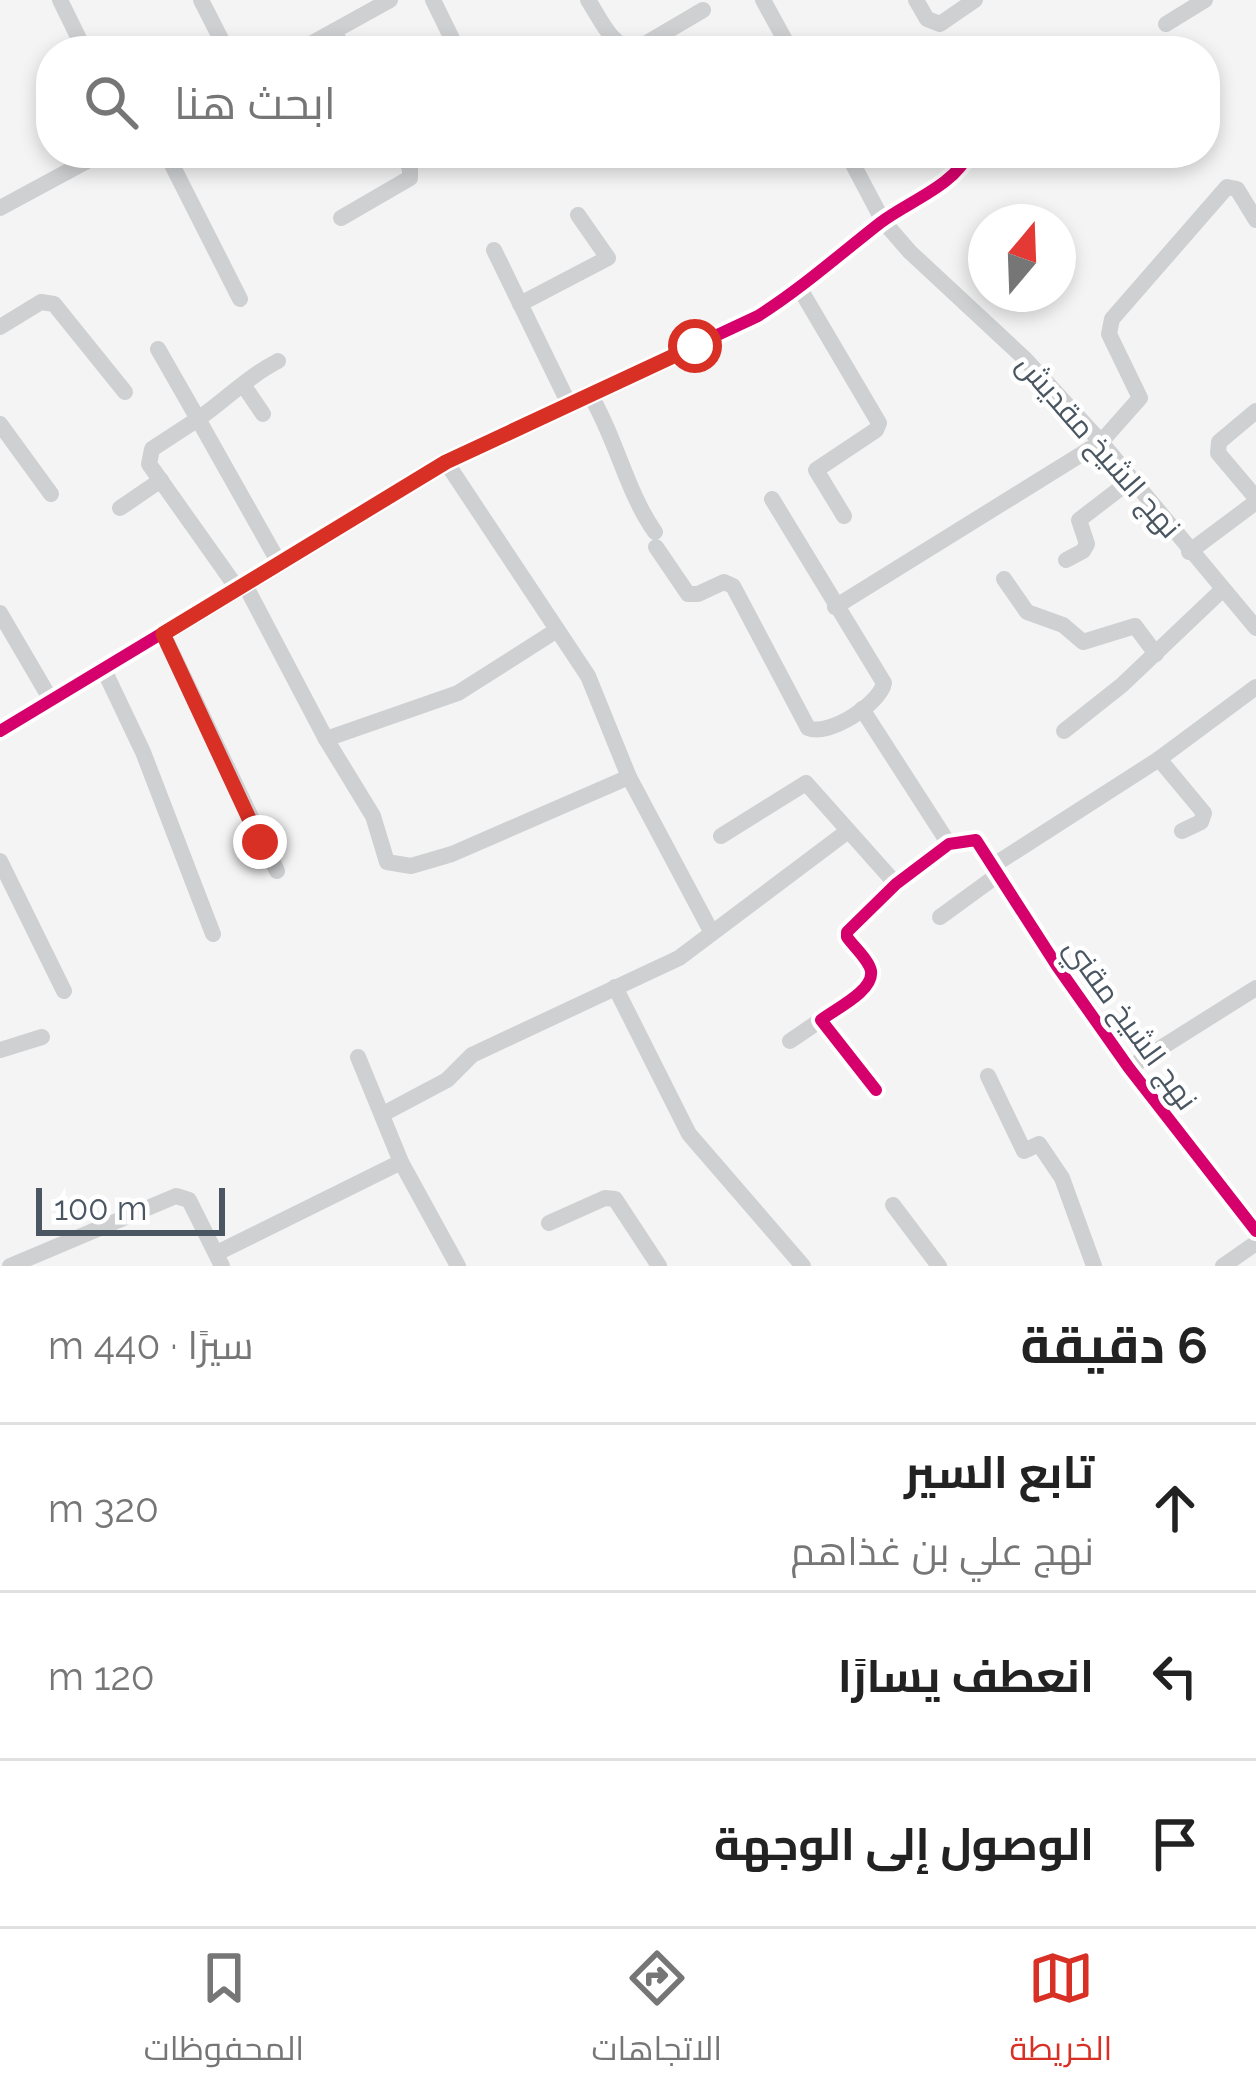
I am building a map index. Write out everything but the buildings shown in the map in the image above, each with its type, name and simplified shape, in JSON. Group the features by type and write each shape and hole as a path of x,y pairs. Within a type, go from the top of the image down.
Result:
{"street":[{"path":"60,0 78,36"},
{"path":"201,0 219,36"},
{"path":"325,36 363,7 390,0"},
{"path":"433,0 451,36"},
{"path":"587,0 612,36"},
{"path":"763,0 783,36"},
{"path":"916,0 927,19 940,24 975,0"},
{"path":"1166,25 1204,0"},
{"path":"659,36 703,10"},
{"path":"334,31 337,36"},
{"path":"0,208 74,168"},
{"path":"174,168 240,299"},
{"path":"341,218 410,178 409,168"},
{"name":"نهج الشيخ مقديش","path":"856,168 883,221 910,252 1024,358 1101,442 1222,590 1252,615"},
{"path":"0,730 446,462 758,316 800,289 883,221 962,168"},
{"path":"835,607 1101,442 1140,398 1108,334 1112,319 1227,187 1238,189 1256,220"},
{"path":"520,304 608,258 578,215"},
{"path":"494,250 568,402"},
{"path":"800,289 879,424 816,470 844,516"},
{"path":"0,327 41,302 54,304 125,392"},
{"path":"158,349 278,561"},
{"path":"278,361 251,375 244,386 152,448 149,464 241,586 373,816 387,862 411,866 452,854 629,777"},
{"path":"244,386 263,415"},
{"path":"590,393 618,447 642,514 688,594 724,582 733,586 808,728 821,732 882,695 884,683 772,499"},
{"path":"1190,552 1256,500 1218,453 1219,442 1256,410"},
{"path":"0,424 51,494"},
{"path":"446,462 589,676 629,777 712,933"},
{"path":"120,508 161,480"},
{"path":"1066,560 1087,544 1079,520 1131,480"},
{"path":"1004,579 1027,612 1068,628 1083,642 1136,626 1156,654"},
{"path":"1064,731 1156,654 1222,590"},
{"path":"0,613 51,700"},
{"path":"326,739 458,693 557,630"},
{"path":"163,634 277,871"},
{"path":"104,670 143,752 213,934"},
{"path":"940,917 996,870 1256,687"},
{"path":"790,1041 863,989 871,977 870,966 847,932 896,884 949,844 862,709"},
{"path":"1159,759 1204,813 1201,822 1182,831"},
{"path":"721,836 806,783 896,884"},
{"path":"383,1114 447,1079 472,1054 679,958 848,831"},
{"name":"نهج الشيخ مقني","path":"949,844 976,840 1130,1068 1256,1231"},
{"path":"0,861 64,991"},
{"path":"615,987 689,1134 803,1266"},
{"path":"1130,1068 1256,988"},
{"path":"821,1020 876,1090"},
{"path":"0,1050 42,1037"},
{"path":"358,1057 401,1162 458,1266"},
{"path":"988,1076 1024,1151 1039,1144 1062,1178 1094,1266"},
{"path":"17,1265 176,1196 190,1199 220,1260 401,1162"},
{"path":"549,1222 605,1198 615,1199 659,1266"},
{"path":"893,1205 939,1266"},
{"path":"1223,1266 1256,1243"}],"cycle path":[{"path":"0,731 446,462 758,316 959,168"},
{"path":"876,1090 821,1020 860,992 870,978 870,967 847,932 896,884 949,844 976,840 1129,1068 1256,1231"}],"route":[{"path":"260,842 163,634 446,462 695,346"}]}
